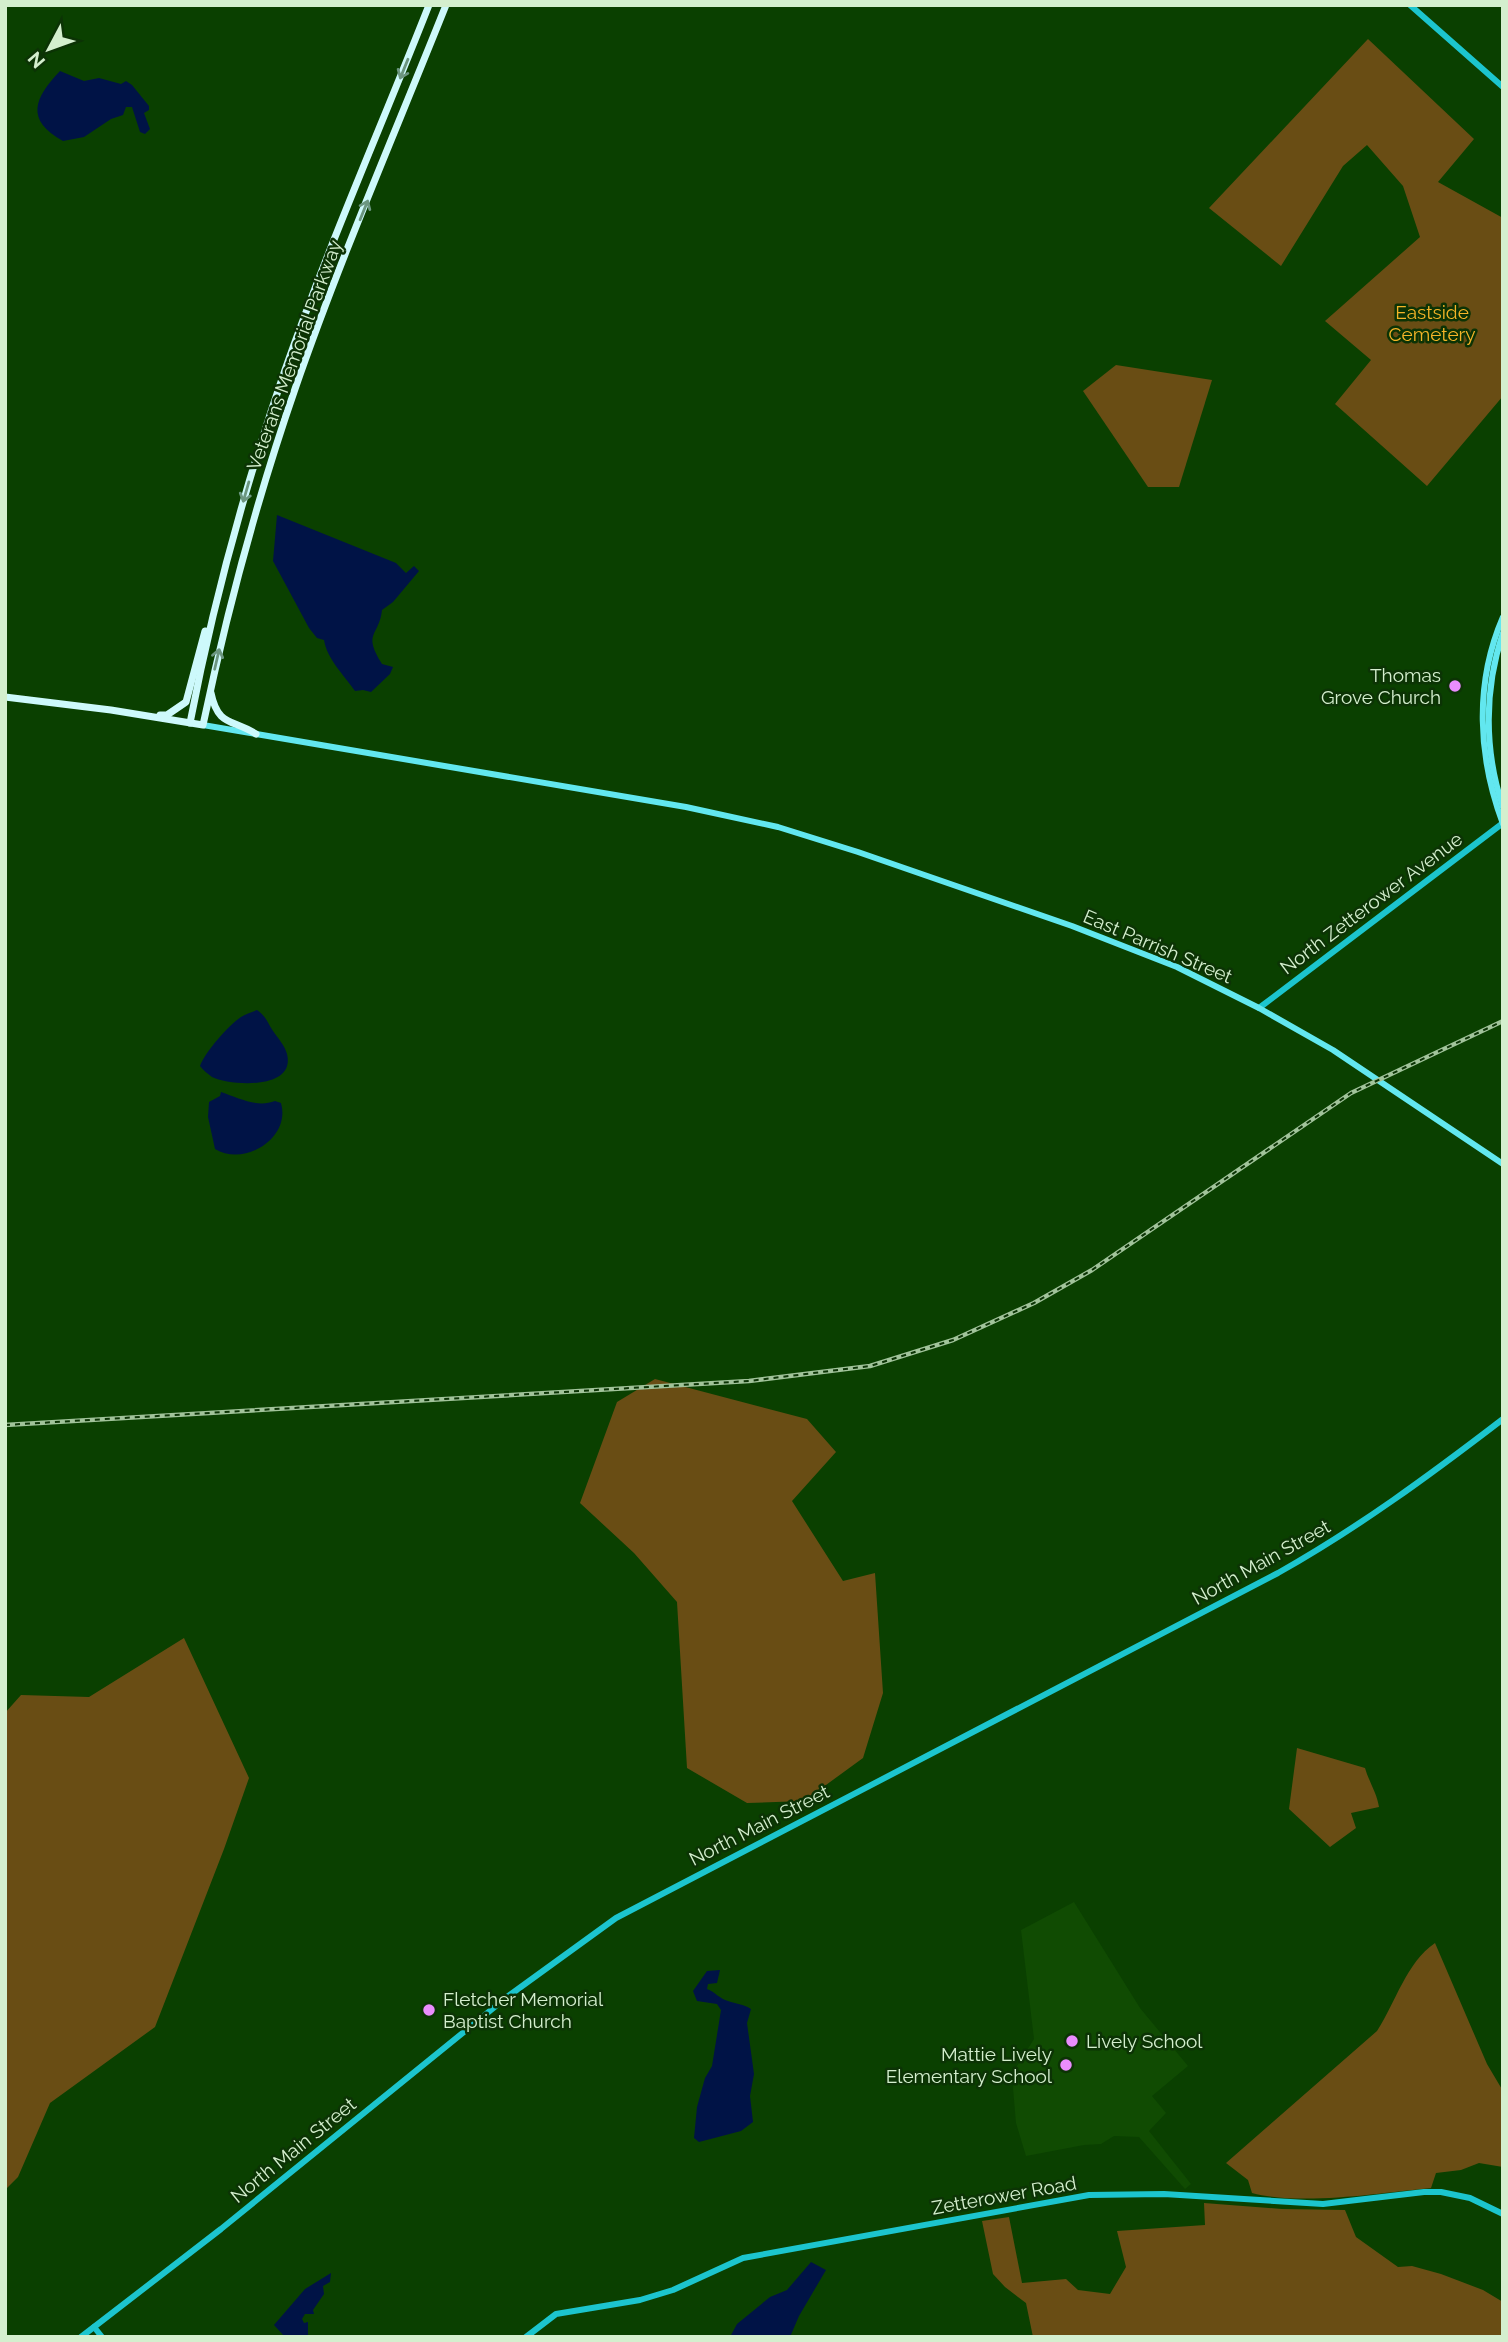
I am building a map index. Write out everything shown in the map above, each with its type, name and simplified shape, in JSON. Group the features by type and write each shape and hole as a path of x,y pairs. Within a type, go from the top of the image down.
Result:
{"highway":[{"name":"Veterans Memorial Parkway","path":"190,723 216,601 252,472 286,368 429,5"},
{"name":"Veterans Memorial Parkway","path":"203,725 239,568 295,388 446,5"},
{"path":"155,718 167,715 186,702 216,601"},
{"path":"211,689 214,707 220,716 229,723 247,728 256,734"},
{"path":"5,697 203,725"}],"main road":[{"path":"1503,617 1488,665 1482,727 1488,776 1503,823"},
{"path":"1503,633 1493,664 1488,725 1493,769 1503,807"},
{"name":"East Parrish Street","path":"203,725 673,804 769,825 858,852 1098,936 1166,963 1259,1008 1333,1050 1503,1164"}],"street":[{"path":"1410,5 1503,87"},
{"name":"North Zetterower Avenue","path":"1259,1008 1503,823"},
{"name":"North Main Street","path":"81,2337 221,2229 507,1997 616,1918 1301,1560 1387,1506 1503,1419"},
{"name":"Zetterower Road","path":"526,2337 556,2314 640,2300 673,2290 743,2258 1076,2197 1164,2193 1323,2204 1441,2192 1470,2199 1503,2214"},
{"path":"94,2327 102,2337"}],"shaded area":[{"path":"60,71 84,81 99,78 121,84 126,81 149,106 149,110 144,113 150,129 145,134 140,132 132,107 126,107 123,115 111,119 84,137 63,141 51,133 38,117 44,90"},
{"path":"277,515 396,563 406,573 414,566 419,571 393,602 382,610 373,635 373,646 382,664 393,667 390,674 371,692 355,691 341,673 324,640 317,638 309,628 273,561"},
{"path":"257,1010 286,1051 287,1066 282,1074 260,1082 246,1083 212,1077 200,1066 207,1054 236,1021"},
{"path":"221,1092 255,1103 281,1103 282,1116 272,1138 252,1152 227,1154 215,1149 208,1117 209,1102 220,1096"},
{"path":"1074,1902 1140,2008 1188,2066 1152,2096 1166,2113 1149,2131 1191,2184 1185,2189 1139,2137 1114,2136 1101,2144 1026,2156 1016,2123 1013,2088 1015,2069 1034,2039 1021,1930"},
{"path":"720,1970 717,1983 708,1984 707,1989 725,2000 751,2009 747,2023 754,2074 750,2096 753,2122 741,2131 699,2142 694,2138 697,2107 705,2078 712,2066 721,2010 717,2004 697,2001 693,1991 707,1971"},
{"path":"811,2262 826,2270 790,2337 730,2337 737,2324 770,2297 787,2290"},
{"path":"331,2273 330,2282 323,2286 324,2294 313,2310 314,2314 305,2314 302,2319 304,2323 308,2322 308,2337 285,2337 274,2325 305,2289"}],"green space":[{"name":"Eastside Cemetery","path":"1368,39 1474,139 1438,182 1503,218 1503,396 1427,486 1335,404 1371,360 1325,321 1420,237 1403,186 1367,145 1343,166 1281,266 1209,208"},
{"path":"1116,365 1212,380 1179,487 1148,487 1083,391"},
{"path":"655,1379 807,1419 836,1452 792,1501 843,1581 875,1573 883,1693 863,1758 804,1801 747,1803 687,1768 677,1602 634,1553 580,1503 617,1402"},
{"path":"184,1638 249,1778 155,2027 50,2103 18,2177 5,2190 5,1713 21,1695 89,1697"},
{"path":"1297,1748 1365,1768 1377,1797 1379,1807 1351,1813 1356,1828 1330,1847 1289,1809"},
{"path":"1435,1943 1487,2064 1503,2091 1503,2167 1479,2163 1461,2170 1436,2173 1431,2188 1365,2195 1294,2198 1252,2193 1248,2180 1226,2163 1377,2031 1416,1961"},
{"path":"1204,2203 1282,2209 1345,2210 1356,2237 1398,2267 1412,2266 1441,2274 1483,2290 1503,2302 1503,2337 1033,2337 1026,2303 993,2274 982,2221 1009,2217 1022,2283 1066,2279 1078,2290 1110,2294 1126,2267 1117,2231 1205,2225"}],"railway":[{"path":"5,1425 749,1381 870,1366 953,1340 1034,1303 1092,1270 1351,1093 1503,1021"}],"place":[{"name":"Thomas Grove Church","path":"1455,686"},
{"name":"Fletcher Memorial Baptist Church","path":"429,2010"},
{"name":"Lively School","path":"1072,2041"},
{"name":"Mattie Lively Elementary School","path":"1066,2065"}]}
